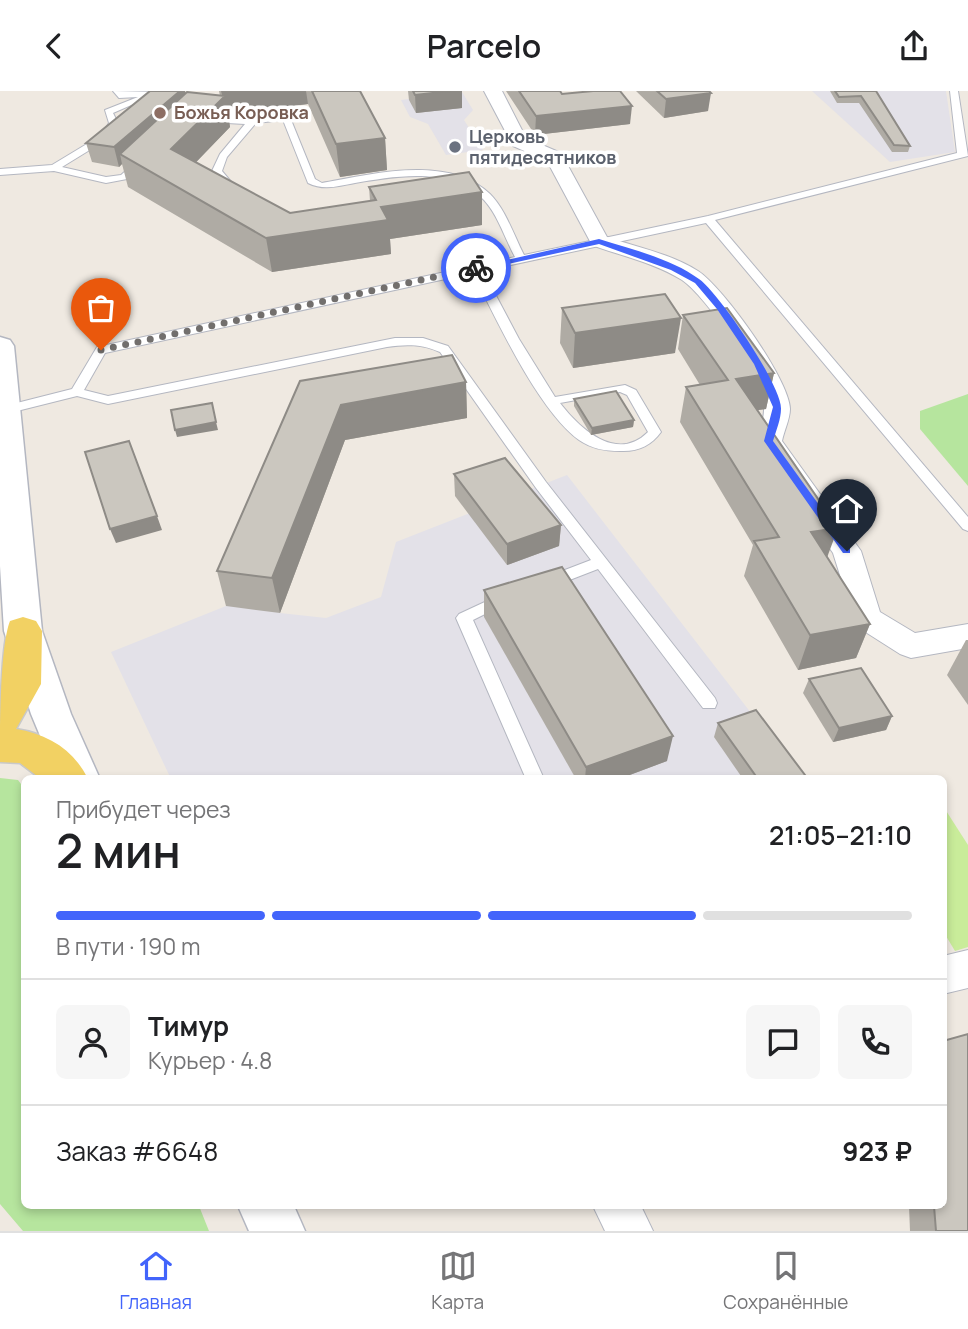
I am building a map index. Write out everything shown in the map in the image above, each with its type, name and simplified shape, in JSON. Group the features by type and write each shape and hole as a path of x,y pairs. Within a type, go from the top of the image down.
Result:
{"main road":[{"path":"0,346 23,631 21,684 0,721"},
{"path":"23,631 51,715 77,775"},
{"path":"0,745 26,747 41,754 55,763 64,775"},
{"path":"267,1209 277,1231"}],"street":[{"path":"493,91 519,142 554,157 599,241 674,268 698,281 720,307 759,364 777,407 769,441 847,551 867,618 911,646 968,636"},
{"path":"947,974 968,969"},
{"path":"618,1209 630,1231"}],"lane":[{"path":"117,91 119,95 164,91"},
{"path":"77,393 101,350 708,219 965,154 954,91"},
{"path":"54,168 103,138 114,123 108,112 158,92"},
{"path":"192,117 233,122 286,117 311,181 321,185 400,173 435,174 469,185 487,197 521,259"},
{"path":"245,201 227,185 217,171 223,156 253,120"},
{"path":"0,172 54,168 106,180 124,177 153,151"},
{"path":"474,198 487,197"},
{"path":"708,219 968,526"},
{"path":"476,268 533,377 553,401 575,427 600,446 628,448 648,443 655,432 632,393 621,388 553,401"},
{"path":"3,407 77,393 108,400 387,342 430,342 444,349 709,703"},
{"path":"538,586 601,562"},
{"path":"513,595 488,604 464,618 533,775"}],"shaded area":[{"path":"812,91 946,91 955,152 890,162"},
{"path":"462,92 473,110 464,120 483,150 446,155 428,124 410,117 401,100"},
{"path":"281,475 280,613 326,618 381,597 396,542 567,475 799,775 169,775 111,652 226,606"}],"green space":[{"path":"968,394 968,486 920,429 920,411"},
{"path":"0,778 18,780 21,784 21,1209 200,1209 209,1231 23,1231 0,1204"},
{"path":"947,812 968,845 968,947 955,951 947,938"}],"building":[{"path":"150,91 180,91 114,147 86,143"},
{"path":"312,91 360,91 385,138 336,144"},
{"path":"413,91 450,91 415,95"},
{"path":"519,91 560,91 562,94 620,91 632,106 536,116"},
{"path":"657,91 709,91 711,93 666,99"},
{"path":"835,91 876,91 910,146 894,145 861,96 839,97"},
{"path":"187,92 225,96 171,149 290,213 376,200 369,187 469,172 482,192 381,207 388,220 266,238 120,154"},
{"path":"665,294 681,318 575,333 562,308"},
{"path":"727,308 774,373 736,379 838,528 811,532 870,624 810,635 754,541 779,537 686,387 728,380 683,315"},
{"path":"452,355 466,382 341,405 272,578 217,571 300,381"},
{"path":"616,391 634,420 592,428 574,399"},
{"path":"212,403 216,422 175,430 171,410"},
{"path":"129,441 157,516 110,529 85,452"},
{"path":"505,458 561,525 507,544 454,474"},
{"path":"562,567 673,736 586,767 484,590"},
{"path":"861,668 892,716 839,728 809,679"},
{"path":"756,710 805,775 755,775 718,723"},
{"path":"968,1034 968,1231 936,1231 934,1209 947,1209 947,1040"}],"way so far":[{"path":"101,350 476,268"}],"place":[{"name":"Божья Коровка","path":"160,113"},
{"name":"Церковь пятидесятников","path":"455,147"}],"route":[{"path":"476,268 599,241 674,268 698,281 720,307 759,364 777,407 769,441 847,551"}]}
